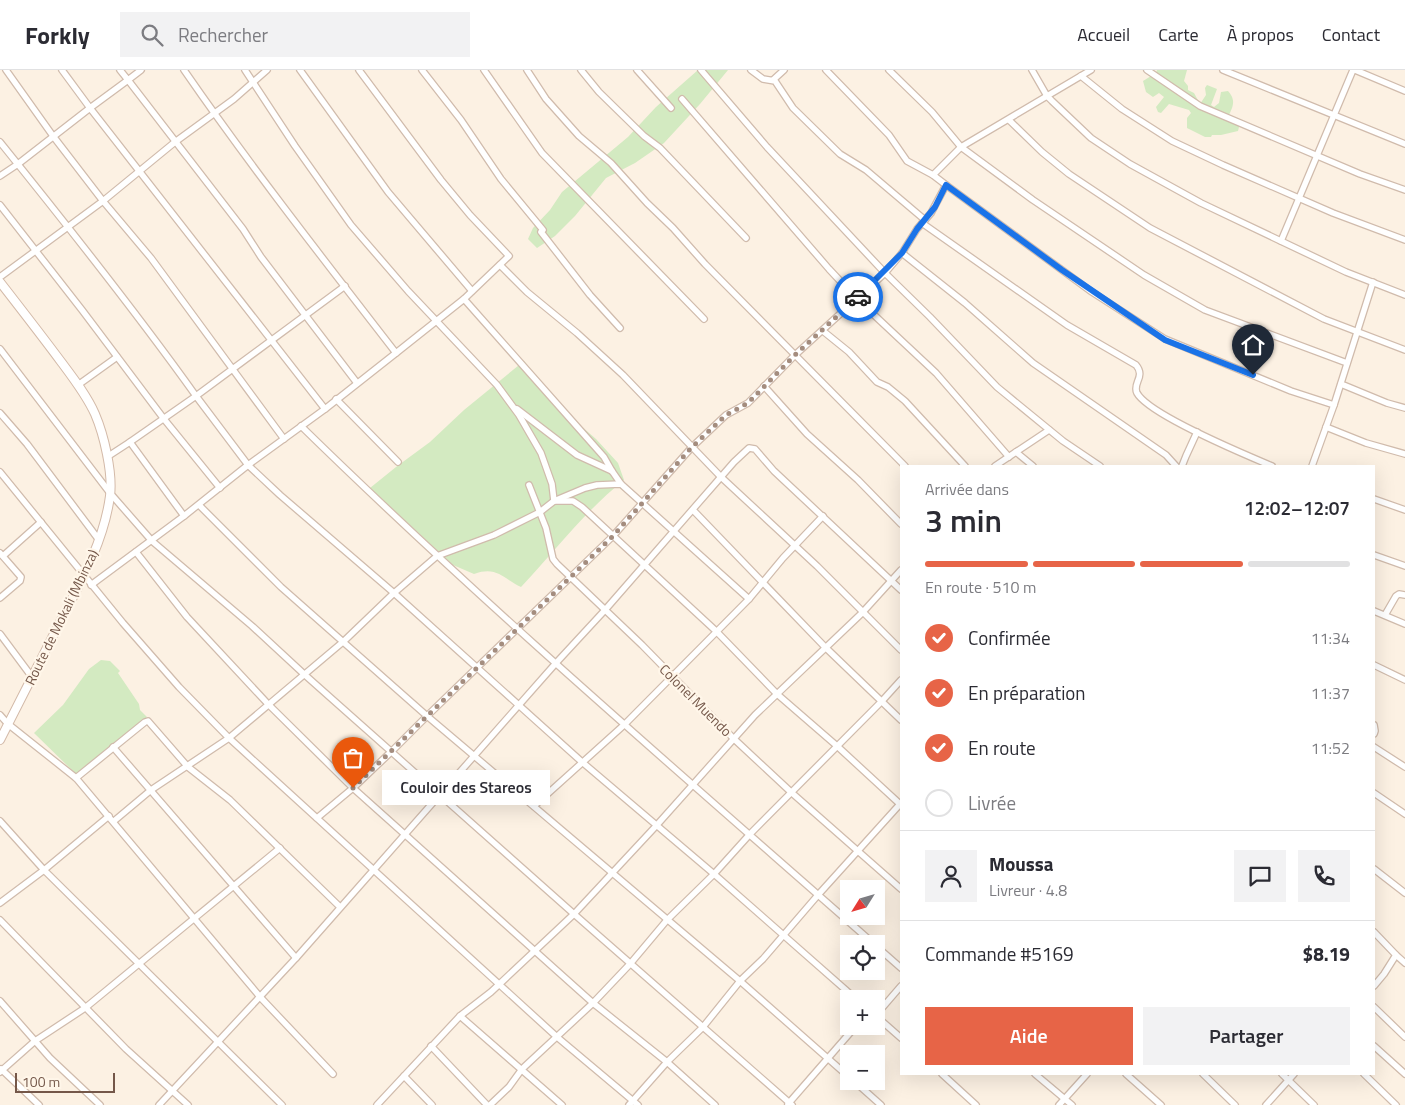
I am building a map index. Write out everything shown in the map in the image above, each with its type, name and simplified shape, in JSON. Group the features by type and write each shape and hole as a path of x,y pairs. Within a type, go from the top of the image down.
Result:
{"street":[{"path":"0,76 7,70 53,136 103,201 151,258 284,439"},
{"path":"62,70 325,409"},
{"path":"120,70 243,229 261,257 357,383"},
{"path":"0,176 141,70"},
{"path":"184,70 213,113 396,353"},
{"path":"246,70 317,178 351,225 408,291 485,372 511,404 541,453 552,484 554,502"},
{"path":"0,278 67,226 103,201 268,70"},
{"path":"300,70 388,192 472,292"},
{"path":"91,585 199,505 248,465 325,409 437,321 472,292 509,256 470,215 441,180 359,70"},
{"path":"422,70 462,120 501,179 590,295 620,328"},
{"path":"484,70 542,153 704,319"},
{"path":"527,70 548,102 579,136 611,163 705,264 903,465"},
{"path":"581,70 599,92 644,136 660,148 746,238"},
{"path":"637,70 671,108"},
{"path":"701,70 767,148 997,388 1049,430 1099,465"},
{"path":"751,70 763,79 776,80 793,108 840,154 866,170 923,222 1067,325 1136,365 1140,375 1136,388 1142,399 1197,432 1270,465"},
{"path":"773,80 784,70"},
{"path":"826,70 889,135 907,161 933,175 1084,286 1165,340 1291,391 1334,405"},
{"path":"889,70 932,112 960,147 1033,200 1144,274 1205,310 1265,334 1347,363"},
{"path":"1032,70 1047,96 1091,138 1130,164 1201,203 1346,272 1405,295"},
{"path":"933,175 960,147 1009,120 1091,70"},
{"path":"1147,70 1200,106 1360,174 1405,190"},
{"path":"1223,70 1405,144"},
{"path":"1281,241 1354,70 1405,91"},
{"path":"1081,76 1122,109 1172,141 1333,213 1405,240"},
{"path":"682,99 829,269 857,299 936,373 1009,457"},
{"path":"1009,120 1042,152 1069,174 1150,228 1324,319 1405,350"},
{"path":"0,142 148,328 248,465 394,593 519,707 714,874 845,990"},
{"path":"317,818 353,788 571,578 613,536 692,447 726,415 748,403 795,355 885,273 935,207 946,185"},
{"path":"0,205 164,419 220,488"},
{"path":"902,253 1033,363 1166,456 1175,465"},
{"path":"500,265 527,292 624,375 721,477 794,545 900,649"},
{"name":"Route de Mokali (Mbinza)","path":"0,282 39,331 78,385 95,414 102,433 110,493 107,514 99,540 84,576 0,740"},
{"path":"1312,465 1341,384 1373,282"},
{"path":"106,457 164,419 345,286"},
{"path":"464,298 604,457 621,484 749,599"},
{"path":"823,331 849,352 877,382 888,387 906,401 964,465"},
{"path":"0,350 110,493 152,540 252,626 789,1104 848,1035"},
{"path":"78,385 117,356"},
{"path":"1341,384 1405,408"},
{"path":"764,386 807,434 858,480 900,523"},
{"path":"336,399 398,462"},
{"path":"511,404 577,454 612,471"},
{"path":"0,413 27,444 99,540"},
{"path":"301,426 378,501 517,629 864,935"},
{"path":"1326,427 1366,443 1405,454"},
{"path":"997,465 1049,430"},
{"path":"1182,465 1197,432"},
{"path":"130,442 184,516"},
{"path":"159,1105 261,998 721,477 749,448 755,449 774,471 900,589"},
{"path":"1016,452 1032,465"},
{"path":"0,472 91,585 179,687 229,738 633,1104 667,1062 703,1027 740,981 763,959 818,894 900,805"},
{"path":"0,903 111,819 229,738 344,641 394,593 437,556 494,535 540,512 554,502 585,488 597,485 621,484"},
{"name":"Colonel Muendo","path":"529,485 546,528 553,559 734,738 900,888"},
{"path":"1375,499 1405,510"},
{"path":"554,502 573,501 577,503 716,631 778,694 900,803"},
{"path":"199,505 281,587 427,716 740,981 840,1069"},
{"path":"693,510 825,647 900,719"},
{"path":"534,806 624,725 749,599 794,545 823,516"},
{"path":"0,597 21,580 20,575 2,554 41,522"},
{"path":"136,552 187,617 268,704 353,788 593,1003 667,1062 715,1105"},
{"path":"1375,555 1405,566"},
{"path":"377,1105 460,1016 491,992 574,914 734,738 825,647 862,613 900,571"},
{"path":"1385,615 1396,596 1399,594 1405,595"},
{"path":"1375,611 1405,624"},
{"path":"0,634 32,677"},
{"path":"1375,665 1405,680"},
{"path":"431,1046 488,1105 509,1087 522,1069 593,1003 630,964 667,920 714,874 750,834 900,681"},
{"path":"0,715 8,724 76,778 261,998 333,1074"},
{"path":"76,778 146,720 188,767 230,800 340,907"},
{"path":"113,747 296,958"},
{"path":"1375,748 1405,767"},
{"path":"1375,794 1405,814"},
{"path":"0,822 44,870 282,1105"},
{"path":"39,1105 1,1070 34,1041 84,1008 280,848"},
{"path":"1375,870 1405,893"},
{"path":"0,920 84,1008 188,1105"},
{"path":"1375,933 1405,963"},
{"path":"885,954 900,967"},
{"path":"1375,985 1396,955"},
{"path":"885,1005 900,987"},
{"path":"0,1001 34,1041 100,1105"},
{"path":"1375,1008 1405,1037"},
{"path":"460,1016 562,1105"},
{"path":"885,1024 900,1037"},
{"path":"1375,1047 1405,1074"},
{"path":"943,1075 976,1105"},
{"path":"1035,1075 1072,1105"},
{"path":"1059,1105 1086,1075"},
{"path":"1127,1075 1161,1105"},
{"path":"1204,1075 1235,1105"},
{"path":"1283,1075 1314,1105"},
{"path":"1266,1105 1293,1075"},
{"path":"1365,1075 1396,1105"},
{"path":"404,1076 432,1105"},
{"path":"864,1090 880,1105"}],"green space":[{"path":"698,70 728,70 664,143 635,163 606,178 575,216 555,236 537,248 528,239 533,228 550,210 562,192 628,137 656,107"},
{"path":"1157,70 1187,70 1184,81 1188,86 1188,90 1194,93 1200,104 1206,95 1205,88 1207,85 1217,89 1211,105 1214,107 1219,103 1221,92 1228,91 1233,102 1227,120 1238,123 1238,131 1205,137 1187,128 1187,118 1191,113 1189,110 1169,104 1161,113 1158,112 1156,107 1164,97 1159,93 1153,97 1146,92 1143,81 1156,73"},
{"path":"524,361 573,419 596,439 618,463 624,480 583,518 521,587 494,572 488,571 474,574 453,565 370,488 430,442 464,410"},
{"path":"101,660 110,661 120,671 118,673 139,704 140,710 147,717 77,775 34,733 63,705 89,669"}],"way so far":[{"path":"353,788 613,536 692,447 726,415 748,403 795,355 858,297"}],"place":[{"name":"Couloir des Stareos","path":"353,788"}],"route":[{"path":"858,297 885,273 902,253 917,229 935,207 946,185 1031,249 1165,340 1253,375"}]}
